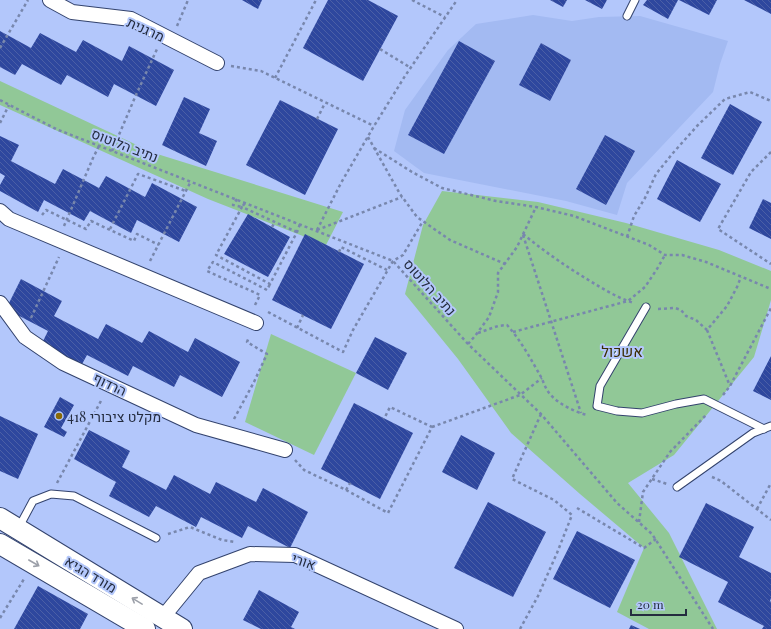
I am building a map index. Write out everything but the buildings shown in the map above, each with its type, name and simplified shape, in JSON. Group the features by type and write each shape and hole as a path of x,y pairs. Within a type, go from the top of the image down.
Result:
{"street":[{"name":"מרגנית","path":"50,0 72,12 131,19 217,63"},
{"path":"0,211 9,219 252,321"},
{"name":"הרדוף","path":"0,303 25,338 63,362 196,425 285,450"},
{"name":"מורד הגיא","path":"0,518 182,629"},
{"name":"מורד הגיא","path":"0,544 145,629"},
{"name":"אורי","path":"163,617 199,573 250,554 295,555 456,629"}],"lane":[{"path":"627,16 635,0"},
{"path":"646,307 600,386 597,406 617,411 642,413 676,404 704,399 768,428"},
{"path":"676,487 753,433 768,428"},
{"path":"17,529 33,501 52,494 74,496 156,538"}],"path":[{"path":"0,48 28,0"},
{"path":"112,151 136,95 188,0"},
{"path":"275,78 316,0"},
{"path":"412,0 445,17"},
{"path":"317,230 341,182 374,126 457,0"},
{"path":"380,49 411,68"},
{"path":"217,63 261,71 374,126"},
{"path":"627,237 634,216 645,198 656,174 697,126 725,99 750,92 771,101"},
{"name":"נתיב הלוטוס","path":"0,100 56,129 393,261 468,344 541,414 616,503 652,534 713,629"},
{"path":"317,119 325,103"},
{"path":"0,123 9,105"},
{"path":"368,136 402,197 417,217 450,240 505,264"},
{"path":"66,220 93,158 100,146"},
{"path":"374,148 412,172 442,188 496,201 536,207 574,216 648,245 665,255 682,255 706,262 771,289"},
{"path":"771,152 751,172 718,229 771,264"},
{"path":"110,229 138,174 186,190"},
{"path":"41,219 46,210 86,229 92,221 134,241 137,234 159,245 191,181"},
{"path":"317,230 402,197"},
{"path":"237,199 233,205 242,207 297,232"},
{"path":"245,203 216,255 270,284"},
{"path":"468,344 478,333 489,316 498,292 498,273 517,247 536,207"},
{"path":"265,310 343,352 353,330 387,270 393,261 403,255 423,221"},
{"path":"272,227 275,222"},
{"path":"227,433 267,354 247,342 260,295 207,271 213,262 267,290 300,224"},
{"path":"523,234 546,253 581,276 628,302 646,307 665,309 675,308 681,310 686,316 696,320 707,330 730,386 771,308"},
{"path":"523,234 581,414"},
{"path":"25,338 35,309 66,242"},
{"path":"339,252 341,247 387,270"},
{"path":"514,332 628,302 645,287 665,255"},
{"path":"707,330 727,306 741,277"},
{"path":"297,328 303,316"},
{"path":"478,333 498,326 507,325 514,332 550,394 564,405"},
{"path":"304,470 346,490 388,513 432,427 520,395 542,378"},
{"path":"52,494 109,384"},
{"path":"384,419 390,407 432,427"},
{"path":"639,522 643,492 670,452 711,410"},
{"path":"520,629 538,596 572,516 554,500 512,479 541,414"},
{"path":"721,482 771,520"},
{"path":"346,490 350,483"},
{"path":"757,509 771,483"},
{"path":"577,508 644,548 656,539"},
{"path":"156,538 190,527 222,540 236,542"},
{"path":"0,618 34,564"}],"shaded area":[{"path":"533,15 572,21 599,17 640,16 728,41 713,92 627,183 617,215 566,201 424,173 394,151 405,110 448,50 476,24"}],"green space":[{"path":"0,81 154,153 343,212 326,245 208,199 0,105"},
{"path":"442,191 538,202 626,223 719,250 771,271 771,300 754,357 674,455 628,483 669,533 717,629 649,629 617,612 644,548 511,433 458,359 405,294 423,225"},
{"path":"271,334 356,373 314,455 245,422"}],"place":[{"name":"מקלט ציבורי 418","path":"59,416"}],"district":[{"name":"אשכול","path":"622,351"}]}
